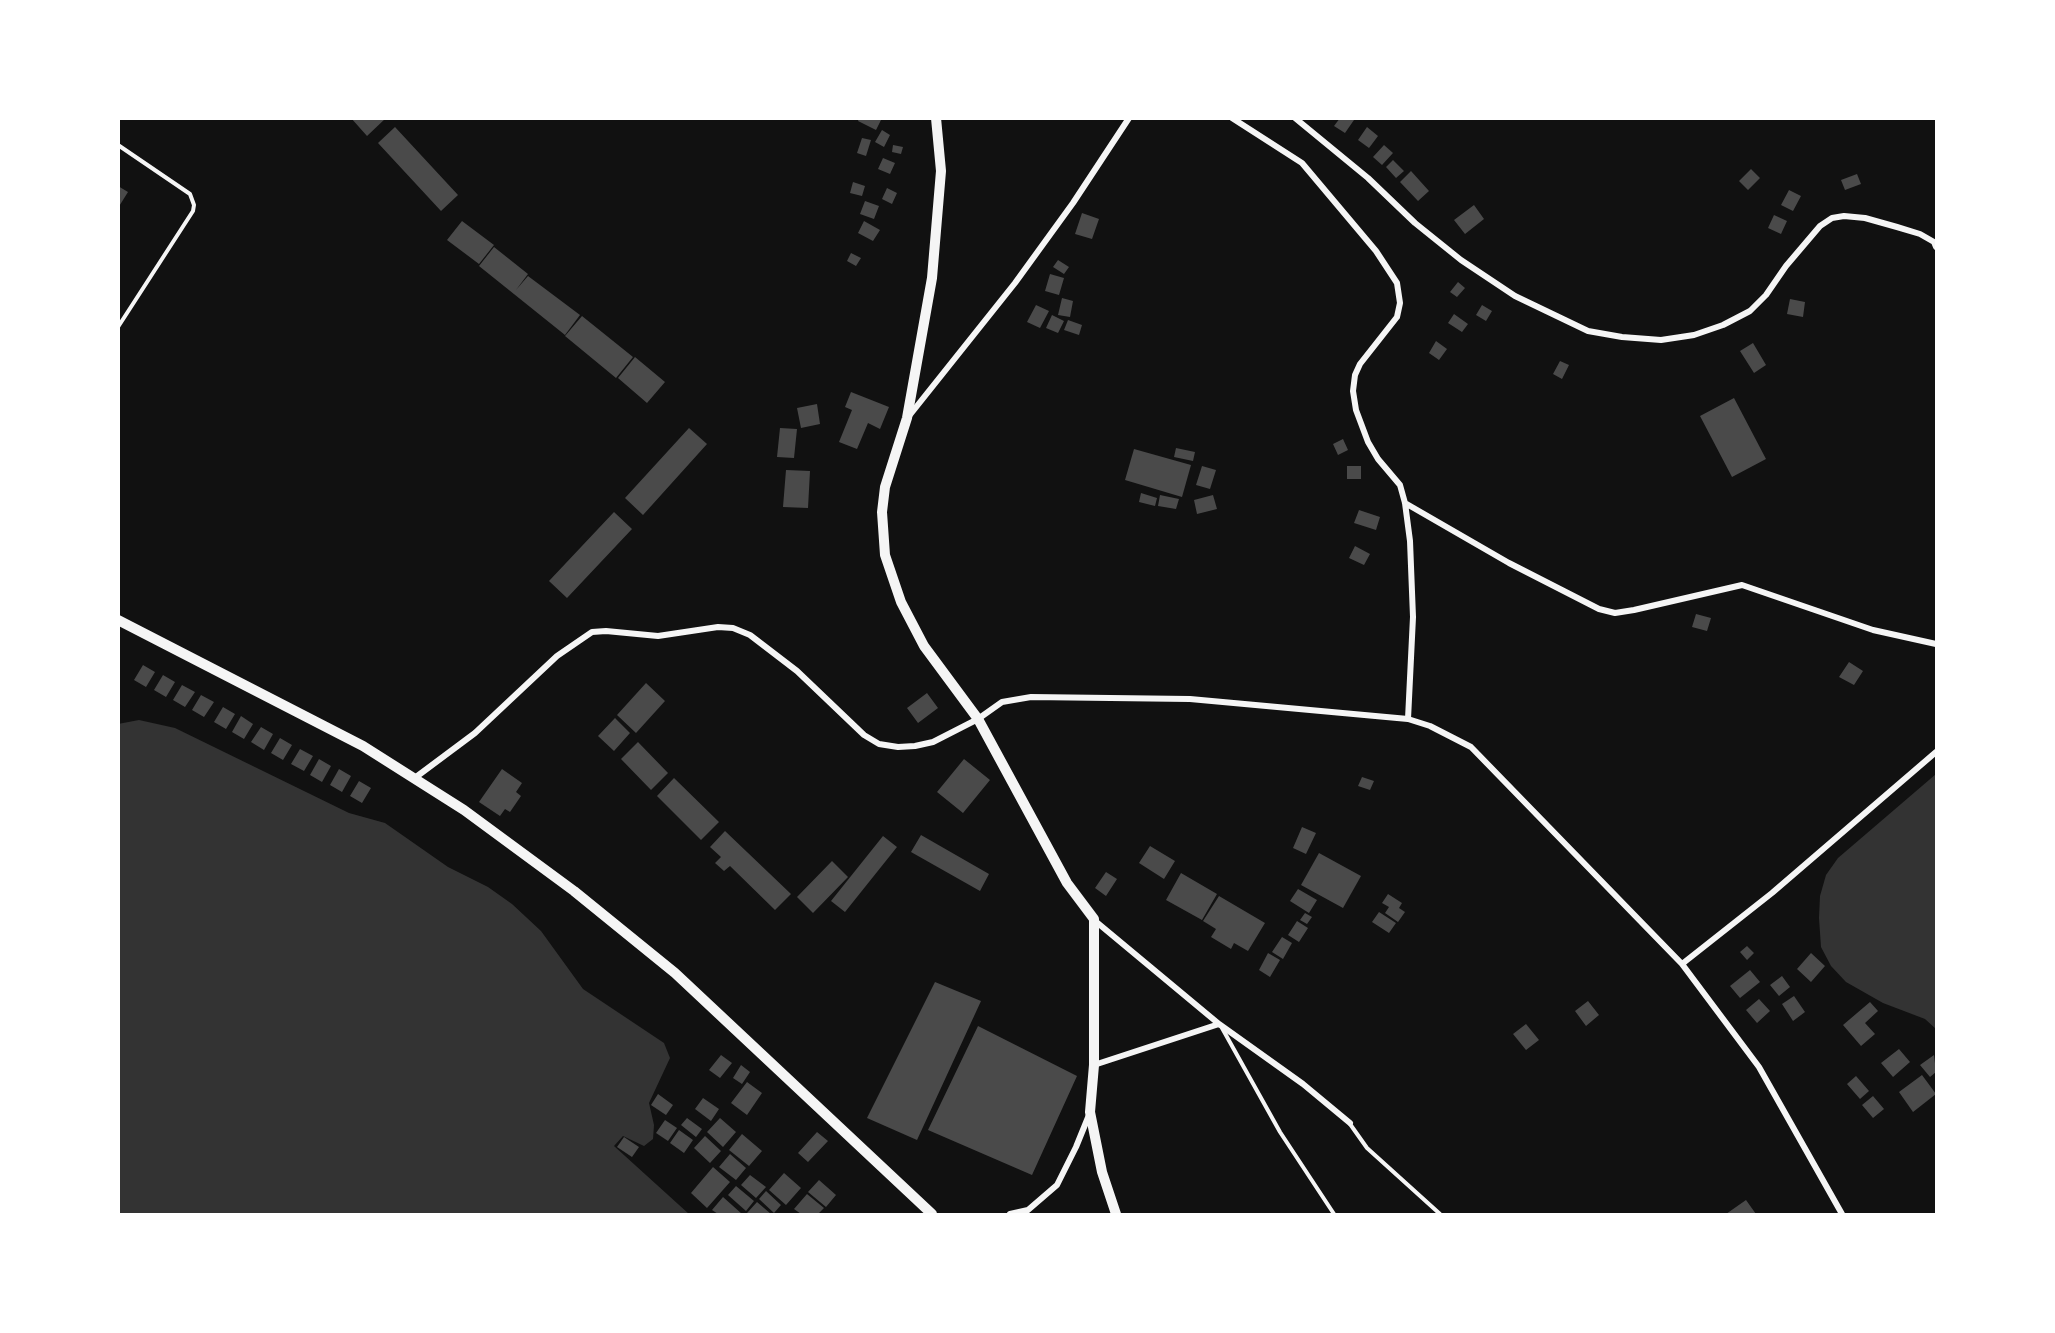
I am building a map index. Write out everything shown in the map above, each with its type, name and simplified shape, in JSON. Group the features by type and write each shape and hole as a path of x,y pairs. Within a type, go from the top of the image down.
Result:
{"street":[{"path":"936,118 941,171 932,278 907,418 885,487 882,524 885,555 901,602 915,629 978,719 1067,883 1094,919 1219,1024 1303,1084 1350,1123"},
{"path":"907,418 1015,283 1073,203 1129,118"},
{"path":"1232,118 1302,163 1376,251 1397,283 1400,303 1397,317 1360,364 1355,375 1353,391 1356,410 1368,442 1378,459 1400,485 1405,503 1410,541 1413,617 1408,719"},
{"path":"1295,118 1368,178 1414,223 1461,260 1515,296 1588,331 1622,338 1661,340 1694,335 1750,312 1820,226 1832,218 1844,216 1864,218 1898,227 1920,234 1936,247"},
{"path":"1405,503 1509,563 1599,609 1615,613 1634,610 1742,585 1873,630 1936,644"},
{"path":"118,620 276,699 416,777 565,885 640,944 932,1215"},
{"path":"416,777 483,726 557,656 592,632 622,631 658,636 718,627 733,628 750,634 790,664 850,723 879,744 915,747 933,742 978,719 1002,702 1015,698 1190,699 1408,719 1430,726 1470,747 1682,964 1759,1068 1842,1215"},
{"path":"1682,964 1772,893 1936,752"},
{"path":"1094,919 1094,1065 1090,1112 1102,1172 1116,1215"},
{"path":"1094,1065 1219,1024"},
{"path":"1010,1215 1028,1210 1057,1185 1090,1112"}],"lane":[{"path":"118,145 190,194 194,205 193,211 118,327"},
{"path":"1219,1024 1280,1132 1334,1215"},
{"path":"1350,1123 1367,1148 1440,1215"}],"shaded area":[{"path":"139,720 175,728 349,813 385,823 448,867 488,887 512,904 541,931 583,989 664,1043 670,1058 649,1103 654,1125 653,1139 644,1146 623,1136 614,1146 689,1214 119,1214 118,724"},
{"path":"1936,774 1936,1029 1925,1019 1883,1003 1846,982 1831,966 1821,947 1819,918 1820,896 1826,875 1838,858"}],"building":[{"path":"351,118 386,118 367,136"},
{"path":"859,118 882,118 876,130 858,121"},
{"path":"1340,118 1354,120 1345,133 1334,126"},
{"path":"395,127 458,195 441,211 378,143"},
{"path":"1367,127 1378,136 1369,148 1358,140"},
{"path":"882,130 890,135 884,147 875,142"},
{"path":"862,138 871,140 866,156 857,153"},
{"path":"893,145 903,147 901,154 892,152"},
{"path":"1384,145 1393,153 1382,165 1373,157"},
{"path":"883,158 895,163 890,174 878,169"},
{"path":"1393,160 1404,171 1396,178 1386,167"},
{"path":"1751,169 1760,178 1748,190 1739,181"},
{"path":"1411,171 1429,191 1418,201 1400,182"},
{"path":"1857,174 1861,184 1845,190 1841,180"},
{"path":"853,182 865,186 862,196 850,193"},
{"path":"118,186 128,192 118,208"},
{"path":"887,188 897,193 892,204 882,199"},
{"path":"1789,190 1801,196 1793,211 1781,205"},
{"path":"865,201 879,206 874,219 860,214"},
{"path":"1474,205 1484,219 1465,234 1454,220"},
{"path":"1082,213 1099,219 1092,239 1075,234"},
{"path":"1774,215 1787,221 1781,234 1768,228"},
{"path":"462,221 494,245 479,264 447,240"},
{"path":"864,221 880,230 873,241 858,233"},
{"path":"494,247 528,274 516,290 528,276 580,315 565,335 479,266"},
{"path":"851,253 861,258 856,266 847,261"},
{"path":"1058,260 1069,267 1064,274 1053,267"},
{"path":"1050,274 1064,278 1059,295 1045,291"},
{"path":"1458,282 1465,288 1457,297 1450,292"},
{"path":"1062,298 1073,301 1070,317 1058,315"},
{"path":"1790,299 1805,302 1803,317 1787,314"},
{"path":"1036,305 1049,311 1040,328 1027,322"},
{"path":"1482,305 1492,311 1486,321 1476,315"},
{"path":"1454,314 1468,324 1462,332 1448,323"},
{"path":"1052,315 1064,321 1058,333 1046,328"},
{"path":"582,316 633,357 616,378 565,336"},
{"path":"1068,320 1082,325 1079,335 1064,330"},
{"path":"1436,341 1447,349 1439,360 1429,353"},
{"path":"1753,343 1766,365 1754,373 1740,351"},
{"path":"635,357 665,382 647,403 618,378"},
{"path":"1560,361 1569,365 1562,379 1553,374"},
{"path":"851,392 889,407 880,429 868,423 857,449 839,442 852,410 845,407"},
{"path":"1734,398 1766,459 1732,477 1700,416"},
{"path":"817,404 820,424 801,428 797,408"},
{"path":"689,428 707,444 643,515 625,498"},
{"path":"780,428 797,429 794,458 777,457"},
{"path":"1343,439 1348,450 1338,455 1333,444"},
{"path":"1176,448 1195,452 1193,461 1174,457"},
{"path":"1134,449 1191,465 1182,497 1125,480"},
{"path":"1202,466 1216,470 1210,489 1196,485"},
{"path":"1347,466 1361,466 1361,479 1347,479"},
{"path":"786,470 810,471 808,508 783,507"},
{"path":"1141,493 1157,498 1155,506 1139,502"},
{"path":"1160,495 1179,499 1176,509 1158,506"},
{"path":"1213,495 1217,509 1197,514 1194,500"},
{"path":"1359,510 1380,517 1376,530 1354,523"},
{"path":"614,512 632,529 567,598 549,581"},
{"path":"1355,546 1370,554 1364,565 1349,558"},
{"path":"1696,614 1711,618 1707,631 1692,627"},
{"path":"1849,662 1863,671 1854,685 1839,677"},
{"path":"143,665 155,672 146,687 134,680"},
{"path":"163,675 175,682 166,697 154,690"},
{"path":"646,683 665,701 636,733 617,715"},
{"path":"182,685 195,692 185,707 173,700"},
{"path":"927,693 938,708 918,723 907,708"},
{"path":"201,695 214,702 204,717 192,710"},
{"path":"223,707 235,714 226,729 214,722"},
{"path":"241,716 253,724 244,739 232,732"},
{"path":"615,718 630,733 614,751 598,736"},
{"path":"261,727 273,734 264,750 251,742"},
{"path":"280,738 292,745 283,760 271,753"},
{"path":"638,742 668,773 651,790 621,759"},
{"path":"300,749 313,756 304,771 291,764"},
{"path":"319,759 331,766 322,782 310,775"},
{"path":"964,759 990,780 963,813 937,792"},
{"path":"339,769 351,776 342,792 330,785"},
{"path":"502,769 522,783 516,792 521,796 510,812 505,809 500,816 479,802"},
{"path":"1362,777 1374,781 1370,790 1358,786"},
{"path":"674,778 719,822 701,840 657,796"},
{"path":"359,781 371,788 362,803 350,796"},
{"path":"1302,827 1316,833 1306,854 1293,848"},
{"path":"725,831 791,894 775,910 730,866 724,871 715,863 721,857 710,847"},
{"path":"921,835 989,874 980,891 911,852"},
{"path":"883,836 897,847 845,912 831,901"},
{"path":"1150,846 1175,861 1164,879 1139,863"},
{"path":"1319,853 1361,876 1343,908 1301,885"},
{"path":"832,861 848,877 813,913 797,897"},
{"path":"1106,872 1117,879 1106,896 1095,888"},
{"path":"1181,873 1217,894 1202,920 1166,900"},
{"path":"1298,889 1317,900 1309,913 1290,901"},
{"path":"1388,894 1402,903 1399,908 1405,912 1398,922 1385,913 1389,907 1382,903"},
{"path":"1219,896 1265,923 1248,951 1234,943 1231,949 1211,937 1216,929 1203,921"},
{"path":"1379,912 1396,923 1389,933 1372,922"},
{"path":"1305,913 1312,917 1307,924 1300,920"},
{"path":"1297,921 1308,928 1299,942 1288,935"},
{"path":"1282,937 1292,943 1283,959 1272,952"},
{"path":"1747,946 1754,953 1747,960 1740,952"},
{"path":"1268,953 1280,960 1270,977 1259,970"},
{"path":"1811,953 1825,966 1811,982 1797,969"},
{"path":"1750,970 1760,982 1740,998 1730,986"},
{"path":"1782,976 1790,987 1779,996 1770,985"},
{"path":"935,982 981,1001 917,1140 867,1118"},
{"path":"1794,996 1805,1012 1793,1021 1782,1004"},
{"path":"1759,999 1770,1011 1757,1023 1746,1010"},
{"path":"1588,1001 1599,1015 1586,1026 1575,1011"},
{"path":"1870,1002 1878,1011 1865,1023 1875,1034 1861,1046 1843,1025"},
{"path":"1526,1024 1539,1040 1526,1050 1513,1034"},
{"path":"978,1026 1077,1076 1032,1175 928,1130"},
{"path":"1899,1049 1910,1062 1893,1077 1881,1063"},
{"path":"721,1055 732,1063 720,1078 709,1070"},
{"path":"1934,1055 1936,1072 1930,1077 1920,1065"},
{"path":"741,1065 750,1072 742,1084 733,1078"},
{"path":"1922,1075 1936,1094 1913,1112 1899,1092"},
{"path":"1856,1076 1869,1091 1860,1099 1847,1084"},
{"path":"747,1082 762,1093 747,1115 731,1103"},
{"path":"658,1094 673,1105 666,1115 651,1105"},
{"path":"1873,1096 1884,1109 1873,1118 1862,1105"},
{"path":"703,1098 719,1109 711,1121 695,1109"},
{"path":"687,1118 702,1129 696,1137 681,1125"},
{"path":"720,1118 736,1132 723,1147 707,1132"},
{"path":"665,1120 677,1128 668,1141 656,1133"},
{"path":"679,1130 693,1140 684,1153 670,1143"},
{"path":"817,1132 828,1141 808,1162 798,1153"},
{"path":"742,1134 762,1151 749,1166 729,1150"},
{"path":"705,1136 721,1151 710,1163 694,1148"},
{"path":"624,1137 639,1147 632,1157 617,1147"},
{"path":"730,1154 746,1168 736,1180 719,1167"},
{"path":"713,1167 730,1182 707,1208 691,1193"},
{"path":"784,1173 801,1188 786,1205 769,1190"},
{"path":"750,1175 766,1187 756,1198 741,1185"},
{"path":"819,1180 836,1195 826,1207 808,1192"},
{"path":"736,1186 754,1201 746,1211 728,1195"},
{"path":"766,1191 781,1205 774,1213 759,1199"},
{"path":"807,1194 824,1208 818,1214 801,1214 794,1209"},
{"path":"723,1197 742,1214 718,1214 712,1210"},
{"path":"1746,1200 1756,1214 1726,1214"},
{"path":"757,1202 771,1214 747,1213"}]}
